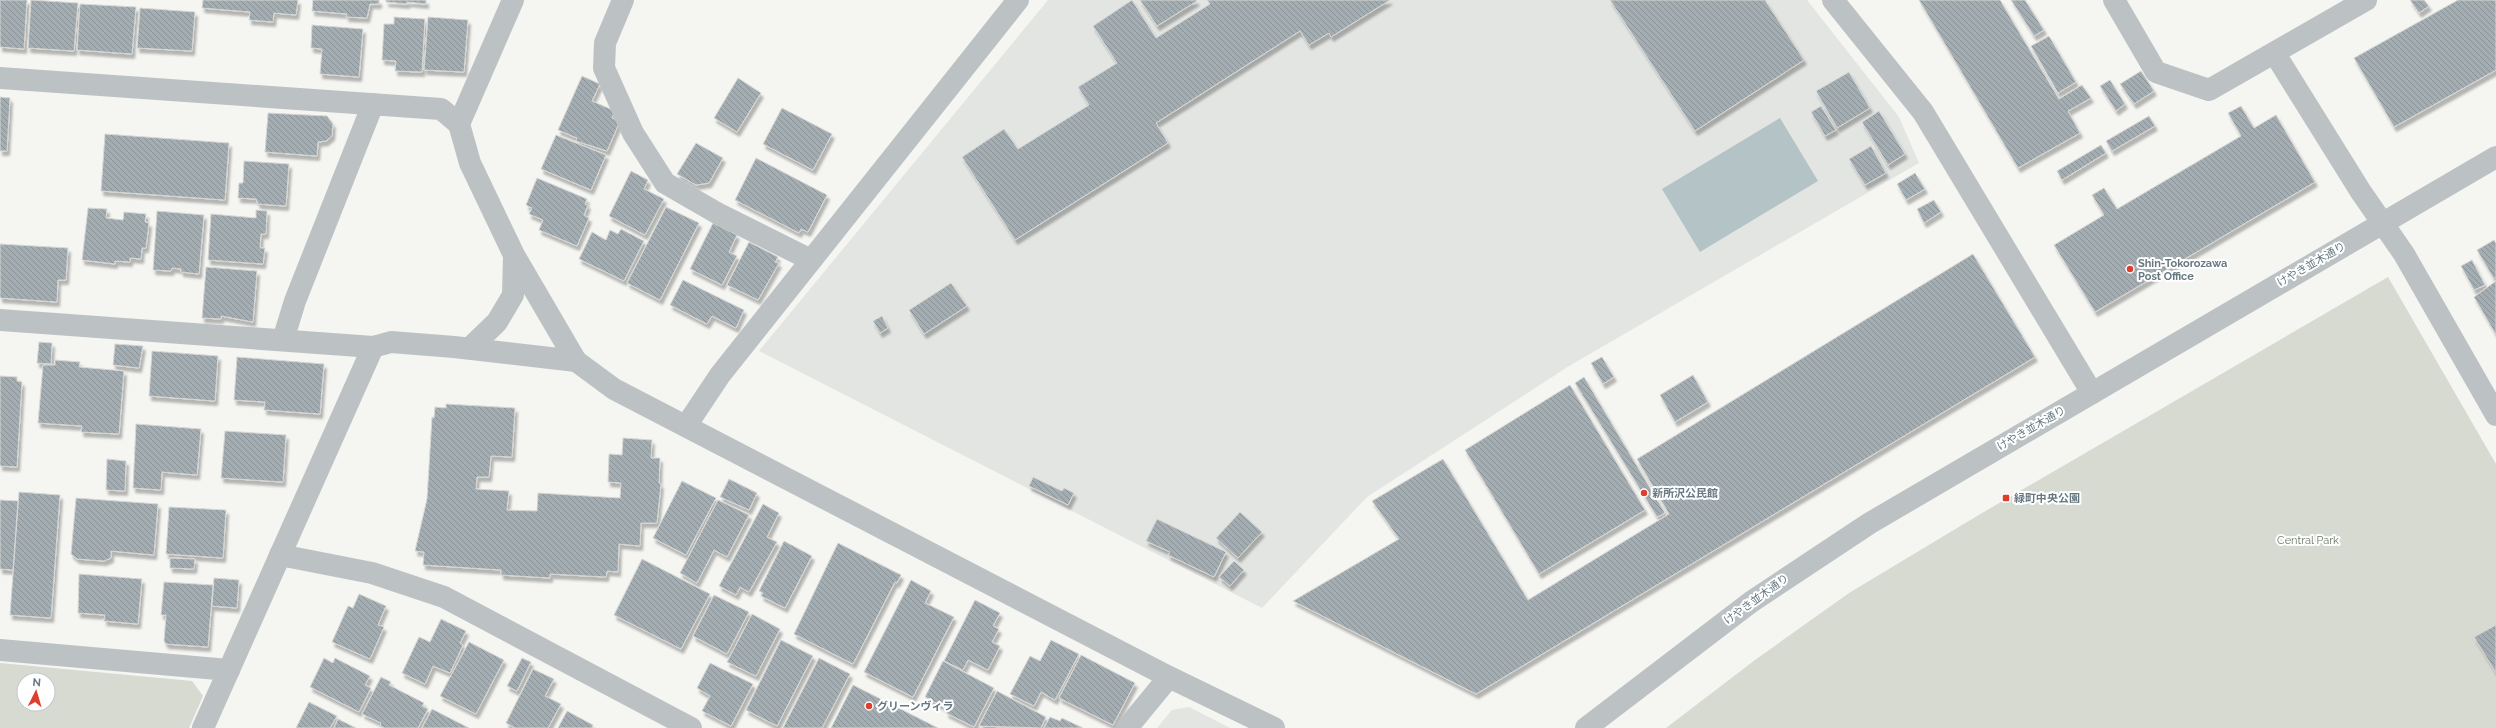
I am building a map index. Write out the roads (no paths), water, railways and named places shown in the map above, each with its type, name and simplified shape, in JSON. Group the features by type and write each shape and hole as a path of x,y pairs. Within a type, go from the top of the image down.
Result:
{"street":[{"path":"459,124 513,0"},
{"path":"623,0 605,43 604,68 633,133 665,183 717,213 811,260"},
{"path":"686,426 720,375 1018,0"},
{"path":"1833,0 1923,112 2092,393"},
{"path":"2114,0 2156,72 2209,90 2275,54 2366,0"},
{"path":"2275,54 2383,224 2404,254 2496,415"},
{"path":"0,78 441,109 459,124 470,164 514,255 576,361 614,389 1169,677 1274,728"},
{"path":"283,340 295,301 373,104"},
{"name":"けやき並木通り","path":"1586,728 1751,602 1809,561 1870,523 2496,157"},
{"path":"470,348 497,322 513,295 514,255"},
{"path":"0,320 373,347 391,342 470,348 576,361"},
{"path":"203,728 373,347"},
{"path":"280,555 372,573 444,597 691,728"},
{"path":"0,650 229,670"},
{"path":"1127,728 1169,677"}],"place":[{"name":"Shin-Tokorozawa Post Office","path":"2130,269"},
{"name":"新所沢公民館","path":"1644,493"},
{"name":"緑町中央公園","path":"2006,498"},
{"name":"グリーンヴィラ","path":"869,706"}],"park label":[{"name":"Central Park","path":"2308,540"}]}
